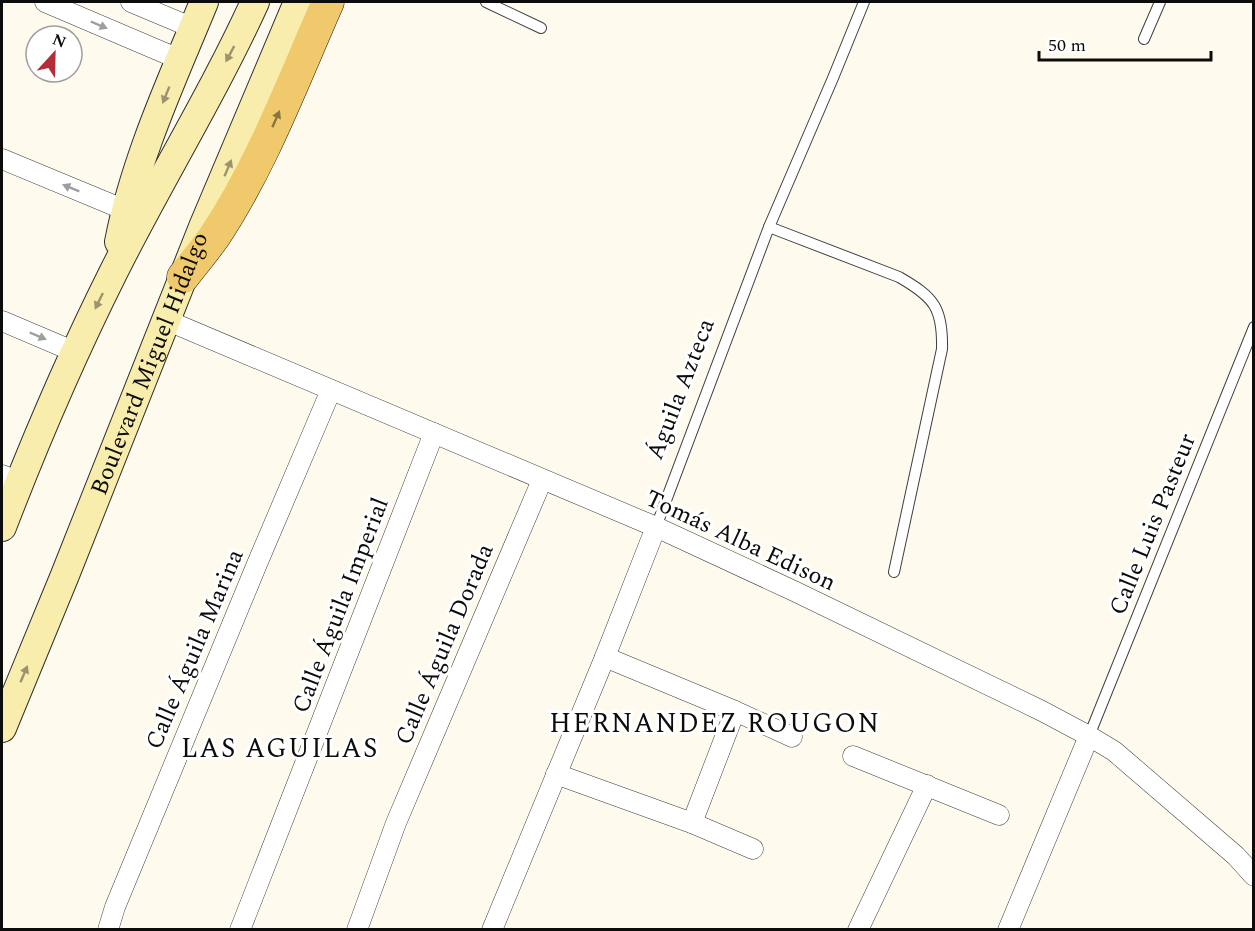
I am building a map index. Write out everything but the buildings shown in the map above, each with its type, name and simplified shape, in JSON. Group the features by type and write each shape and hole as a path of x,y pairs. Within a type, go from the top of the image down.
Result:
{"main road":[{"path":"114,272 125,210 153,129 204,2"},
{"path":"2,527 10,478 114,272 234,47 255,2"},
{"name":"Boulevard Miguel Hidalgo","path":"2,728 183,277 298,2"},
{"path":"183,277 213,238 262,151 328,2"}],"street":[{"path":"45,2 181,60"},
{"path":"131,2 193,28"},
{"path":"2,159 125,210"},
{"name":"Tomás Alba Edison","path":"166,320 656,527 1042,711 1114,751 1236,856 1254,876"},
{"path":"2,321 75,352"},
{"name":"Calle Águila Marina","path":"108,930 115,907 331,390"},
{"name":"Calle Águila Imperial","path":"240,930 434,433"},
{"name":"Calle Águila Dorada","path":"357,930 396,823 542,480"},
{"name":"Águila Azteca","path":"492,930 656,527"},
{"path":"604,657 792,737"},
{"path":"692,824 735,711"},
{"path":"1008,930 1089,736"},
{"path":"853,756 999,815"},
{"path":"556,774 753,849"},
{"path":"858,930 927,785"}],"lane":[{"path":"486,2 541,28"},
{"name":"Águila Azteca","path":"656,527 769,227 864,2"},
{"path":"1144,39 1160,2"},
{"path":"769,227 899,277 919,288 932,302 940,318 942,349 894,572"},
{"name":"Calle Luis Pasteur","path":"1089,736 1254,327"}],"district":[{"name":"HERNANDEZ ROUGON","path":"715,723"},
{"name":"LAS AGUILAS","path":"280,748"}]}
